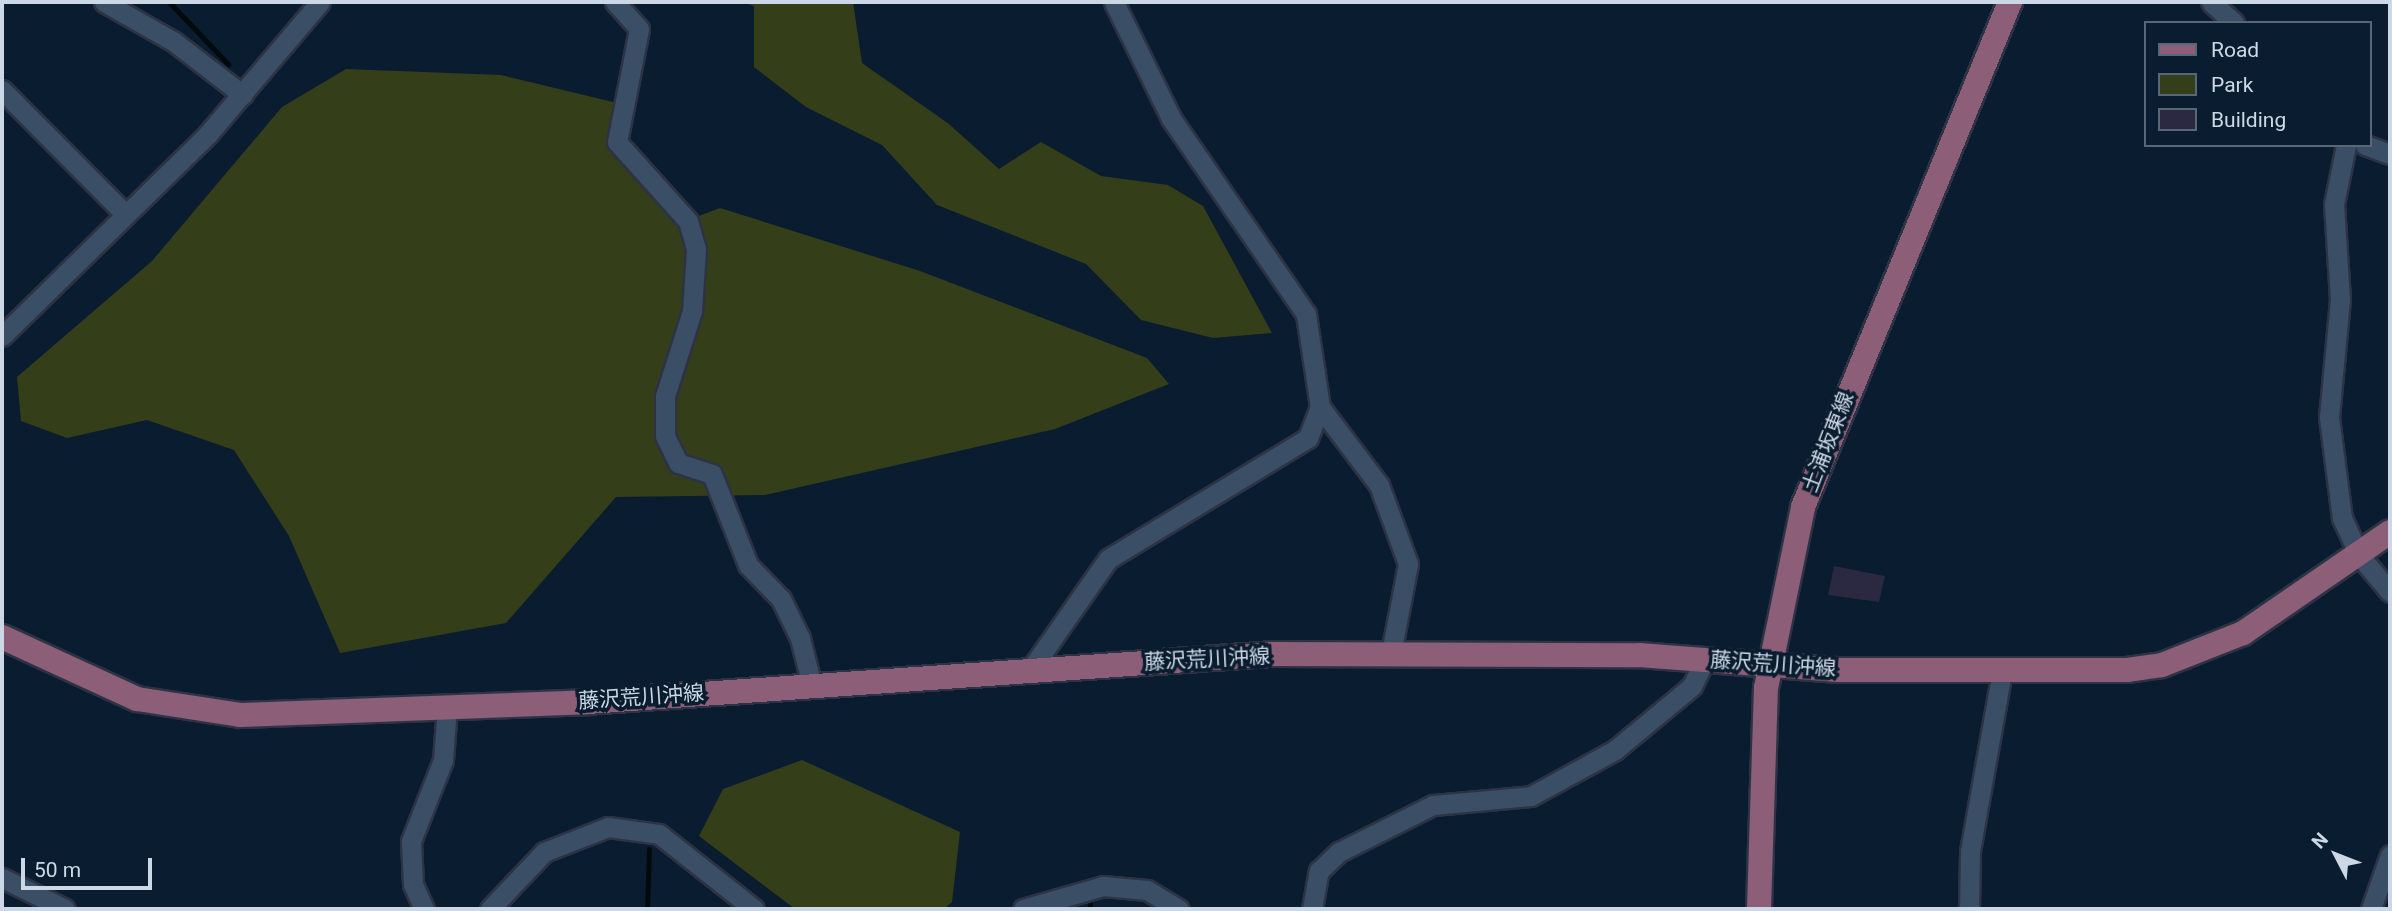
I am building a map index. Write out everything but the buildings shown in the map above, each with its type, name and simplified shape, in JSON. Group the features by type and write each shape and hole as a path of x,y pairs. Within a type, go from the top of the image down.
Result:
{"main road":[{"name":"土浦坂東線","path":"1759,909 1760,763 1769,667 1803,507 2010,2"},
{"name":"藤沢荒川沖線","path":"2,637 62,670 175,709 240,715 447,707 812,686 1031,669 1391,653 1705,659 1769,667 2002,672 2162,665 2243,633 2390,532"}],"street":[{"path":"104,2 173,41 243,95"},
{"path":"2,336 35,310 124,213 243,95 320,2"},
{"path":"615,2 639,29 617,142 688,221 696,249 692,311 665,396 665,436 678,463 712,474 748,565 781,599 800,638 812,686"},
{"path":"1031,669 1108,559 1308,438 1320,407 1306,314 1171,118 1114,2"},
{"path":"2211,2 2232,21"},
{"path":"2,90 124,213"},
{"path":"2346,147 2334,204 2340,299 2329,417 2342,518 2359,555 2390,592"},
{"path":"2371,147 2390,154"},
{"path":"1320,407 1352,441 1380,485 1408,564 1391,653"},
{"path":"1311,909 1320,871 1339,852 1433,805 1531,796 1615,750 1692,686 1705,659"},
{"path":"1969,909 1970,850 2002,672"},
{"path":"424,909 413,884 411,841 443,760 447,707"},
{"path":"490,909 544,852 608,827 659,834 754,909"},
{"path":"2371,909 2390,855"},
{"path":"2,878 65,909"},
{"path":"1023,909 1103,886 1147,890 1179,909"}],"green space":[{"path":"742,2 853,2 862,63 949,124 999,169 1041,142 1101,176 1168,185 1203,206 1272,333 1213,338 1141,320 1086,264 937,205 882,145 806,107 754,67 754,6"},
{"path":"346,69 501,75 617,103 617,142 688,220 720,208 920,271 1147,358 1169,384 1055,429 765,495 616,497 506,623 340,653 289,536 234,450 147,420 67,438 21,421 17,377 152,261 282,107"},
{"path":"802,760 960,832 952,902 944,909 795,909 699,836 723,789"}],"waterway":[{"path":"169,2 228,64"},
{"path":"647,909 649,849"},
{"path":"1090,902 1090,909"}]}
